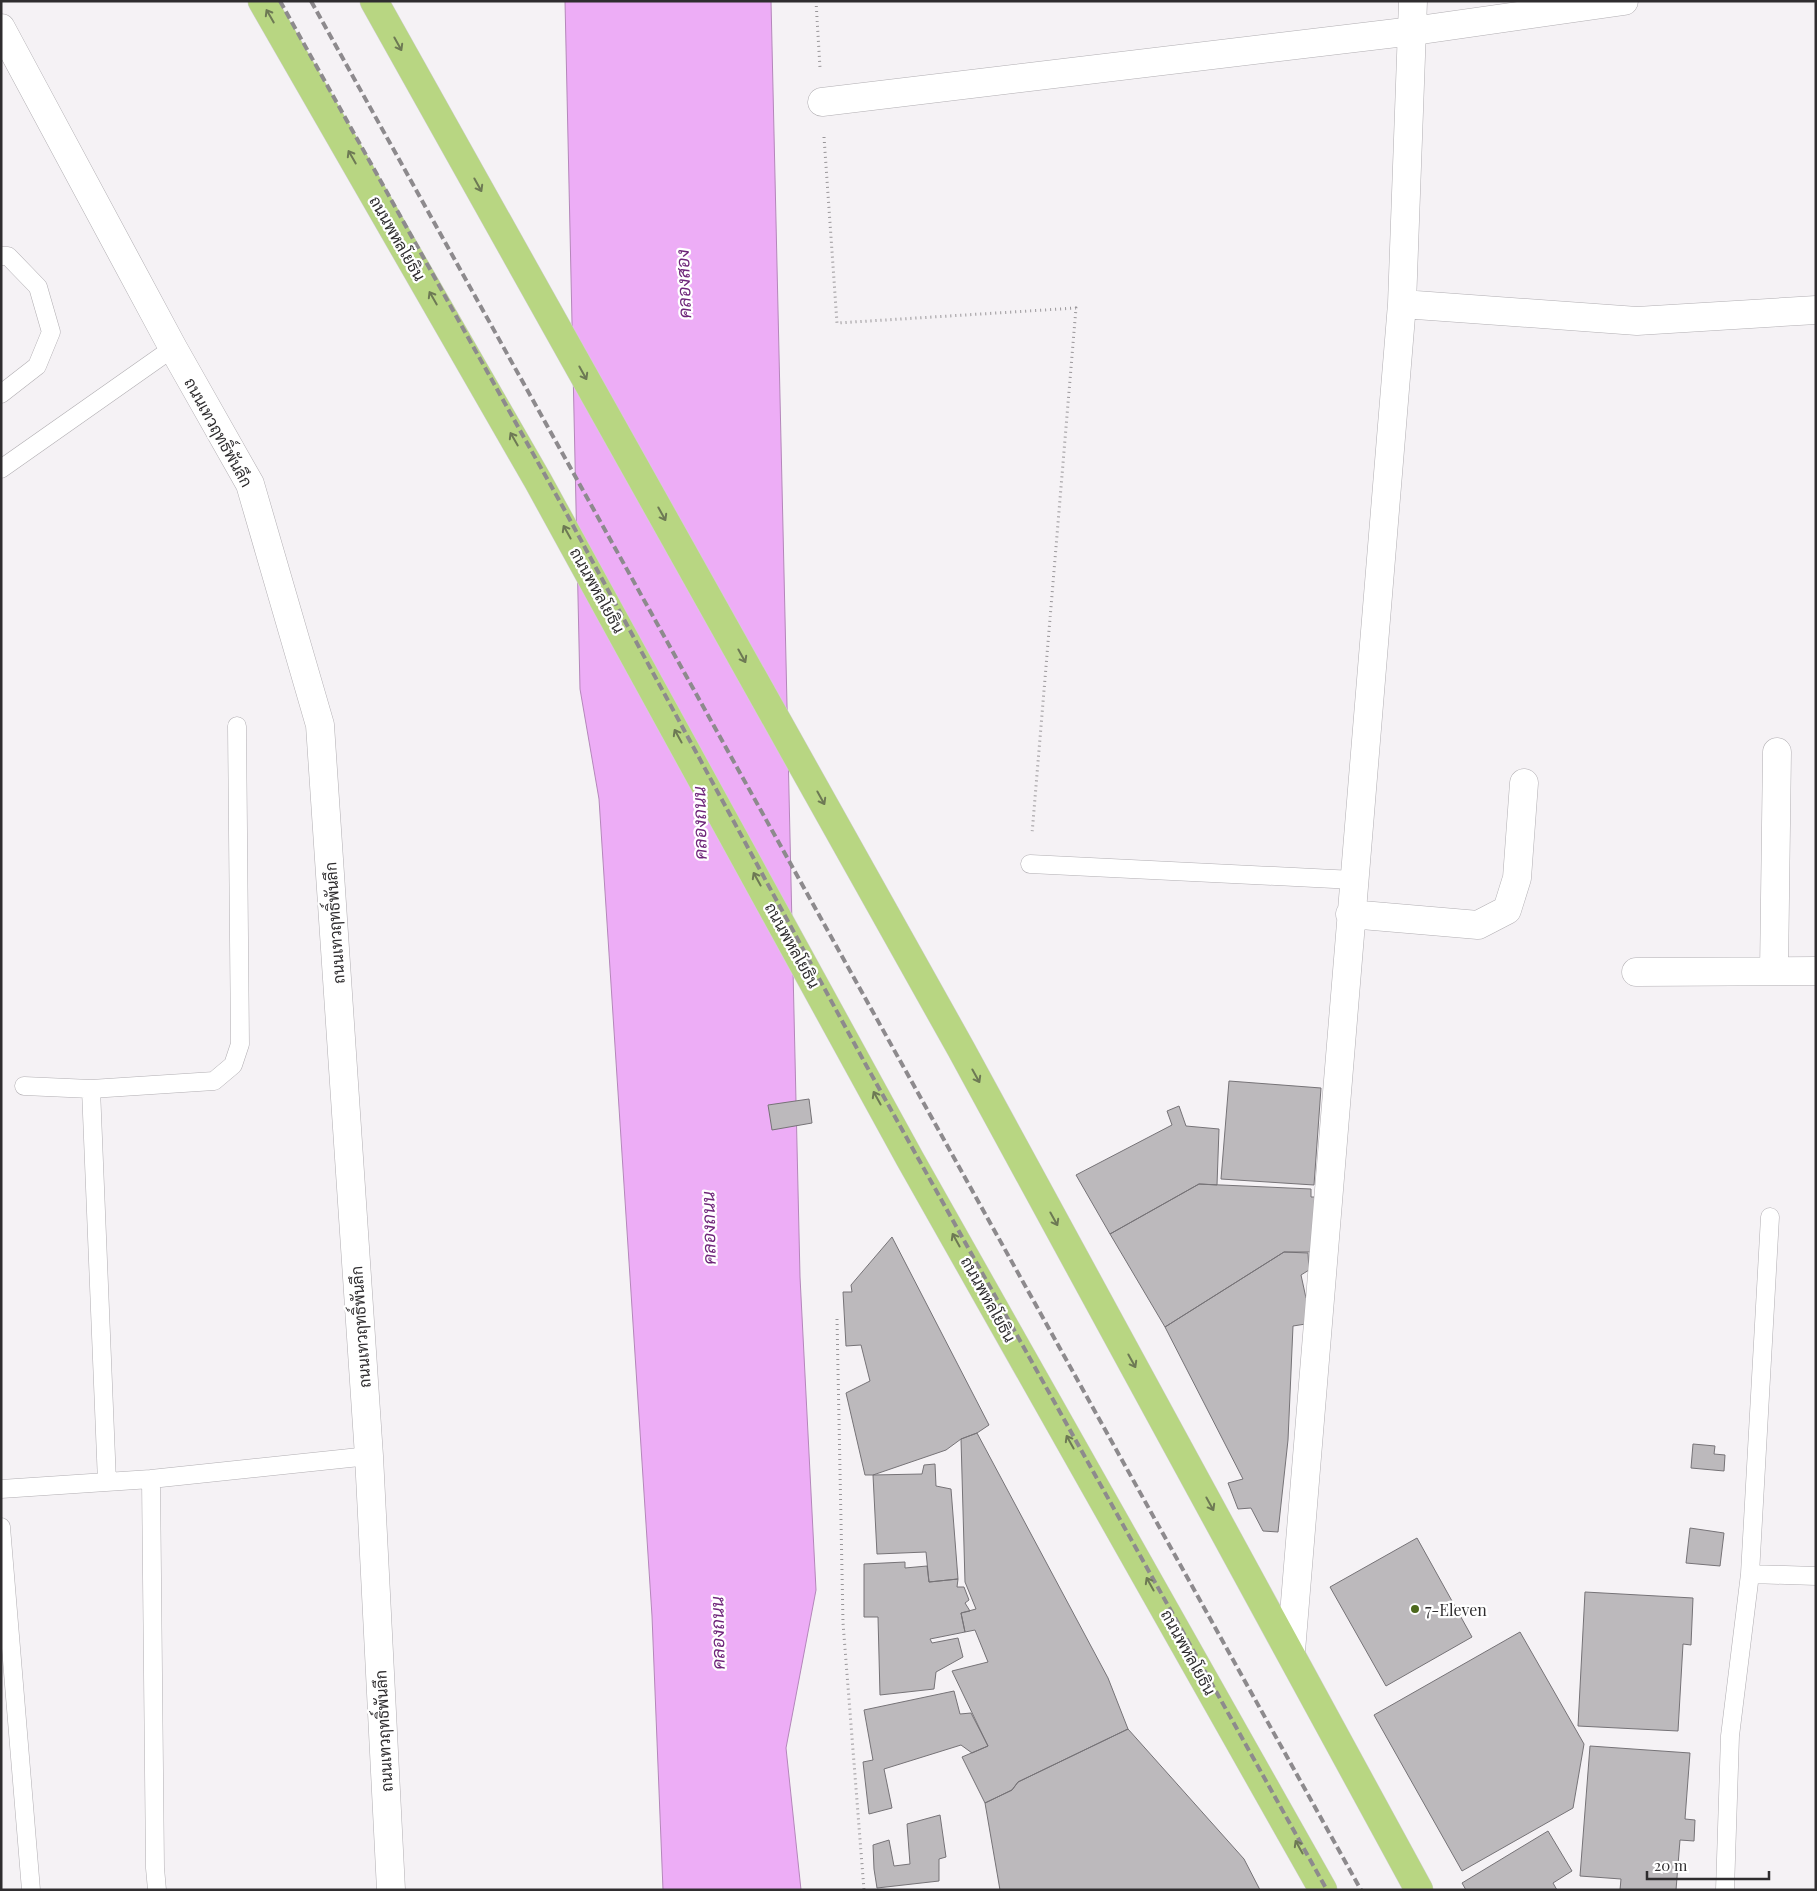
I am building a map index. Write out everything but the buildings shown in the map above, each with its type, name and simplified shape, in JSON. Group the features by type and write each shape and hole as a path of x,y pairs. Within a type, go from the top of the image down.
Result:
{"main road":[{"name":"ถนนพหลโยธิน","path":"262,1 538,481 900,1141 1323,1890"},
{"path":"374,1 952,1034 1291,1651 1419,1890"}],"street":[{"path":"1291,1651 1350,914 1402,304 1413,1"},
{"path":"822,102 1413,31 1624,1"},
{"name":"ถนนเทวฤทธิ์พันลึก","path":"1,28 173,348 250,484 320,725 369,1456 391,1890"},
{"path":"1402,304 1636,321 1816,310"},
{"path":"1774,971 1777,752"},
{"path":"1350,914 1478,925 1507,910 1516,878 1524,783"},
{"path":"1636,972 1816,970"}],"lane":[{"path":"1,256 8,256 38,287 51,332 37,366 1,394"},
{"path":"1,469 173,348"},
{"path":"24,1086 90,1089 214,1081 233,1065 240,1044 237,726"},
{"path":"1030,864 1354,880"},
{"path":"90,1089 106,1482"},
{"path":"1725,1890 1730,1736 1750,1574 1770,1217"},
{"path":"1,1489 151,1478 369,1456"},
{"path":"151,1478 155,1868 157,1890"},
{"path":"1,1527 31,1890"},
{"path":"1750,1574 1816,1576"}],"path":[{"path":"816,1 837,323 1076,308 1030,864"},
{"path":"837,1318 843,1623 864,1890"}],"water":[{"path":"565,1 771,1 800,1277 816,1590 786,1748 801,1890 663,1890 652,1616 599,799 580,689"}],"railway":[{"path":"280,1 564,509 866,1065 1327,1890"},
{"path":"311,1 1361,1890"}],"place":[{"name":"7-Eleven","path":"1415,1609"}],"water label":[{"name":"คลองสอง","path":"683,284"},
{"name":"คลองถนน","path":"699,823"},
{"name":"คลองถนน","path":"708,1228"},
{"name":"คลองถนน","path":"717,1633"}]}
